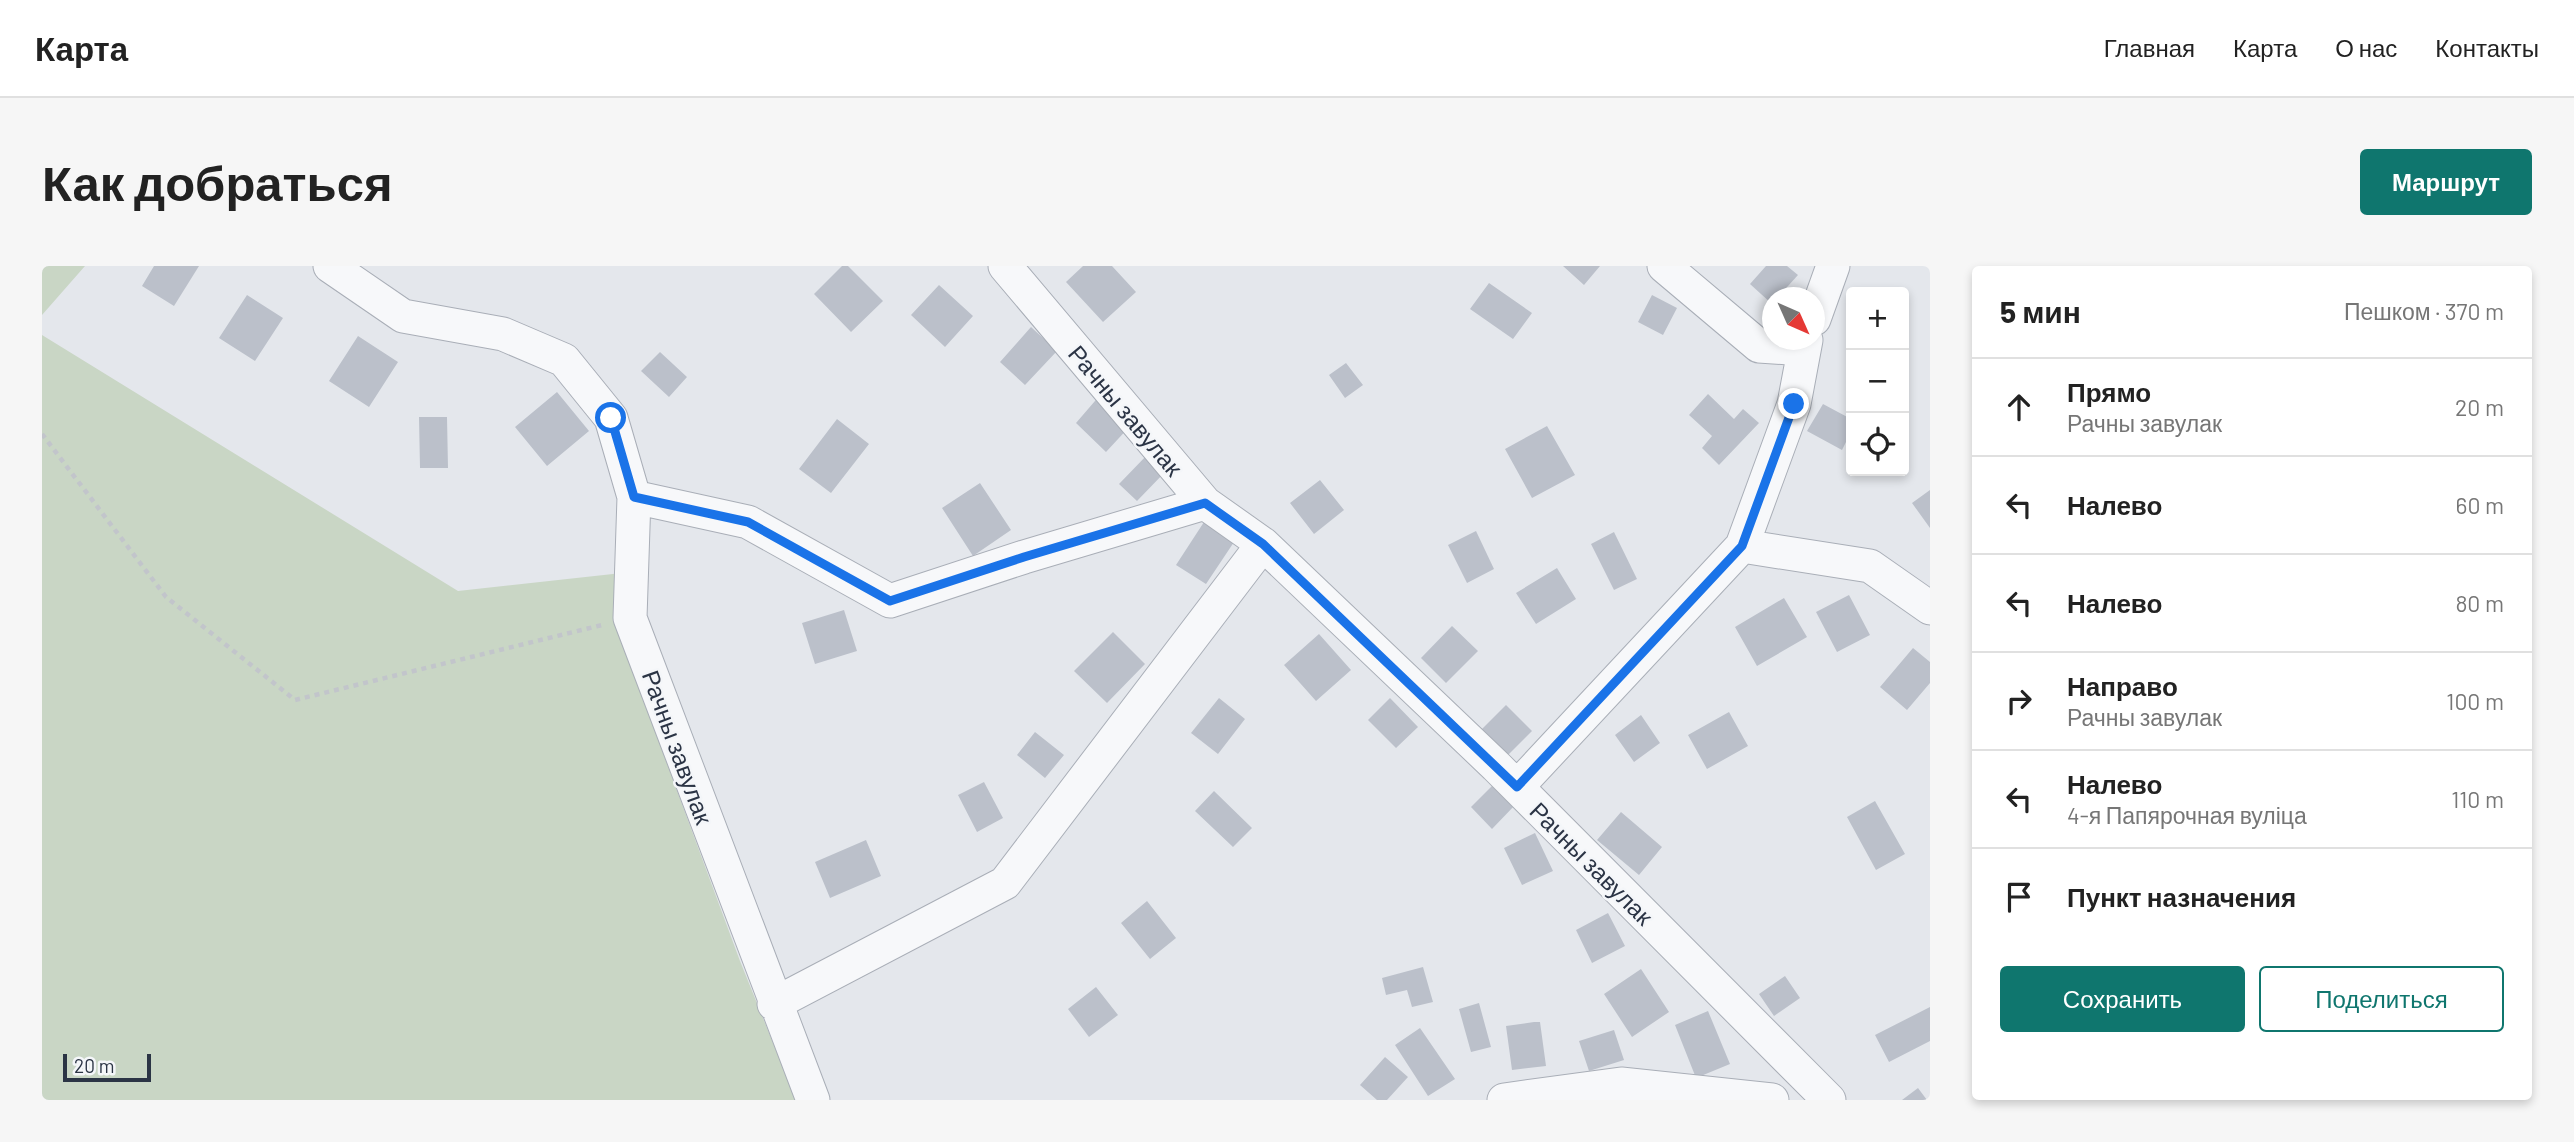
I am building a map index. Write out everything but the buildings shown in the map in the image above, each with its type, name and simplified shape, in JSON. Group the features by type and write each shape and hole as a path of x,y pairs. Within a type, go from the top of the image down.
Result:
{"street":[{"name":"Рачны завулак","path":"330,266 403,317 502,334 564,360 611,418 634,497 630,618 774,1004 813,1100"},
{"name":"Рачны завулак","path":"1005,266 1205,503 1263,544 1517,787 1829,1100"},
{"path":"1664,266 1759,346 1762,345"},
{"path":"1825,288 1833,266"},
{"path":"1517,787 1742,546 1794,404 1805,350"},
{"path":"634,497 748,522 890,601 1024,557 1205,503"},
{"path":"774,1004 1005,883 1263,544"},
{"path":"1742,546 1870,566 1930,608"},
{"path":"1504,1100 1621,1084 1772,1100"}],"path":[{"path":"42,434 166,597 296,700 630,618"}],"green space":[{"path":"42,266 85,266 42,315"},
{"path":"42,335 458,591 622,573 625,650 740,961 796,1100 42,1100"}],"route":[{"path":"611,418 634,497 748,522 890,601 1024,557 1205,503 1263,544 1517,787 1742,546 1794,404"}]}
